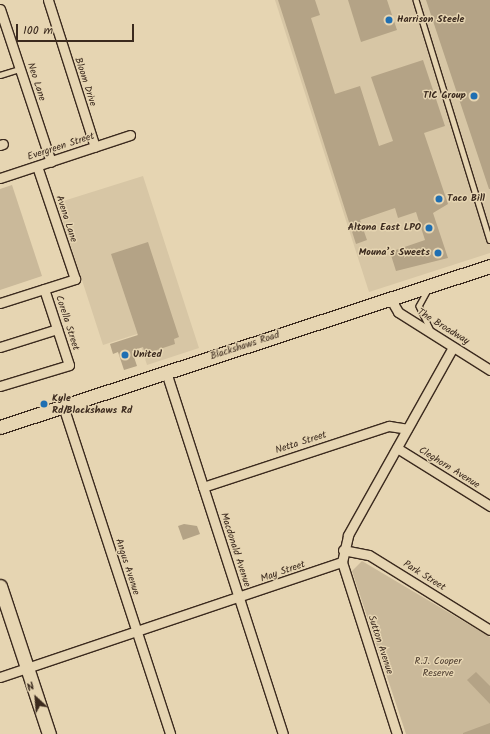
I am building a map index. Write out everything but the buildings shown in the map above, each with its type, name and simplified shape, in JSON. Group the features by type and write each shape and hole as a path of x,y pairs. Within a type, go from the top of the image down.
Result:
{"main road":[{"name":"Blackshaws Road","path":"0,427 490,266"},
{"path":"0,586 48,734"}],"street":[{"name":"Bloom Drive","path":"48,0 95,147"},
{"name":"Neo Lane","path":"0,9 51,162"},
{"name":"Evergreen Street","path":"0,178 130,135"},
{"name":"Avena Lane","path":"37,166 74,279 44,289"},
{"path":"0,303 44,289"},
{"name":"Corella Street","path":"0,386 69,365 44,289"},
{"name":"The Broadway","path":"390,298 398,312 490,370"},
{"path":"0,348 57,329"},
{"path":"342,562 343,550 407,429 453,347"},
{"name":"Macdonald Avenue","path":"166,372 283,734"},
{"name":"Angus Avenue","path":"63,406 170,734"},
{"name":"Netta Street","path":"203,487 389,426 407,429"},
{"name":"Cleghorn Avenue","path":"397,448 490,506"},
{"name":"Park Street","path":"343,550 369,556 490,630"},
{"name":"May Street","path":"0,677 240,599 342,562"},
{"name":"Sutton Avenue","path":"342,562 397,734"}],"lane":[{"path":"416,0 490,240"},
{"path":"0,75 20,68"},
{"path":"431,285 419,306 434,335"}],"shaded area":[{"path":"275,0 490,0 490,253 369,292"},
{"path":"143,176 199,348 147,365 137,334 103,345 57,203"}],"green space":[{"path":"12,185 42,276 0,290 0,189"},
{"name":"R.J. Cooper Reserve","path":"362,561 490,637 490,734 406,734 352,571"}],"place":[{"name":"Harrison Steele","path":"389,20"},
{"name":"TIC Group","path":"474,96"},
{"name":"Taco Bill","path":"439,199"},
{"name":"Altona East LPO","path":"429,228"},
{"name":"Mouna’s Sweets","path":"438,253"},
{"name":"United","path":"125,355"},
{"name":"Kyle Rd/Blackshaws Rd","path":"44,404"}]}
